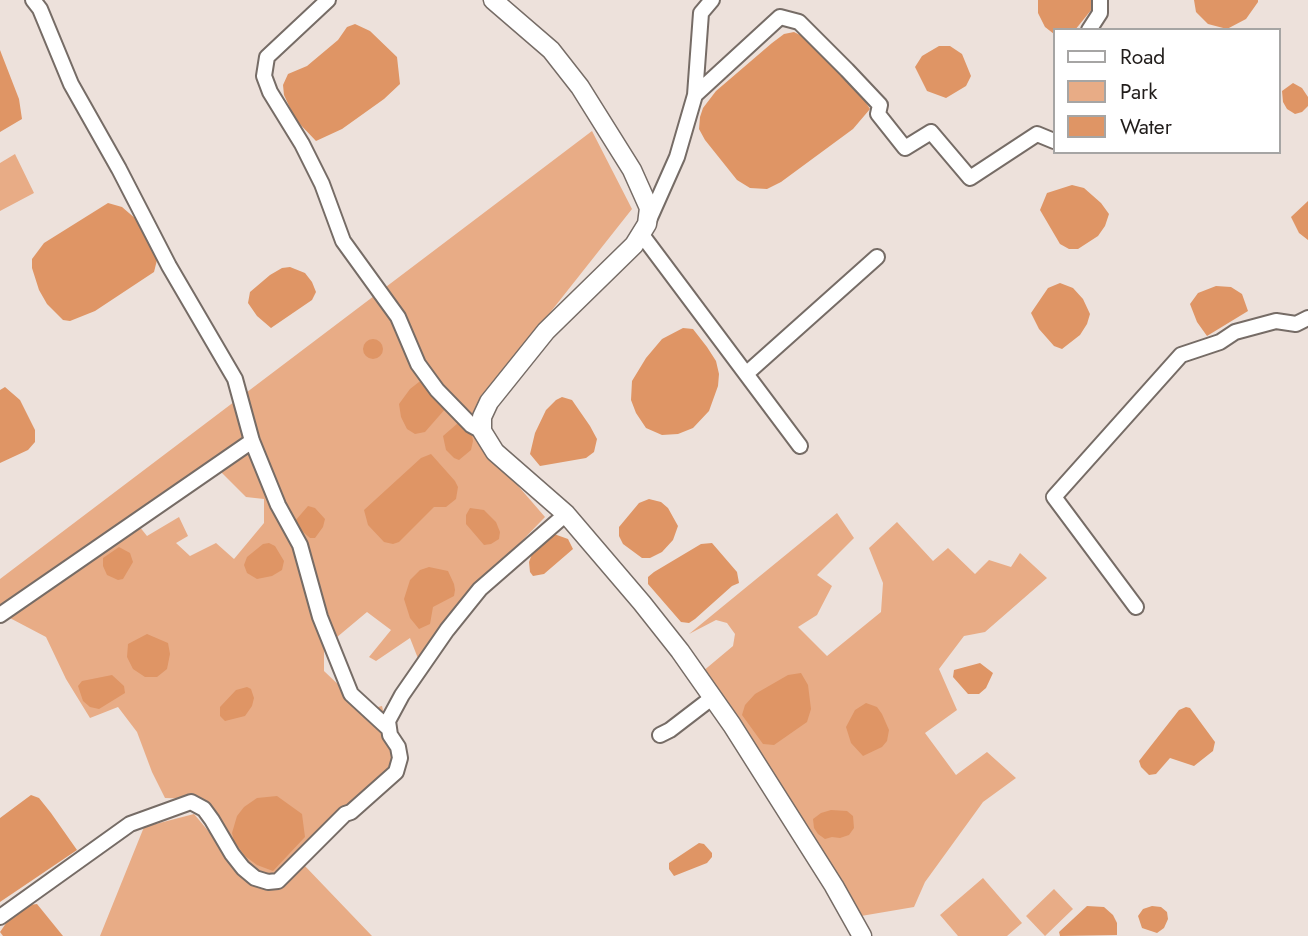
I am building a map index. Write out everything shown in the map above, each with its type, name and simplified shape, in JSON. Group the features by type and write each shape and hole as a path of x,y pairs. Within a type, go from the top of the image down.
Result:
{"street":[{"path":"33,0 40,9 71,84 169,266 235,379 252,441 278,505 300,545 320,617 351,694 389,729"},
{"path":"328,0 267,57 264,76 270,92 302,144 322,184 343,241 398,317 418,364 437,390 471,425 482,431 495,452 566,514 650,612 713,697 834,886 862,936"},
{"path":"493,0 551,50 580,87 632,170 649,208 645,229 800,446"},
{"path":"482,431 482,417 489,402 546,331 645,229 677,157 695,95 701,13 712,0"},
{"path":"1089,28 1100,13 1100,0"},
{"path":"695,95 780,17 799,22 847,70 880,105 878,114 905,148 931,132 970,178 1037,134 1052,140"},
{"path":"746,374 877,257"},
{"path":"1136,607 1054,498 1181,355 1220,342 1235,332 1276,321 1296,324 1308,318"},
{"path":"0,615 252,441"},
{"path":"0,917 130,824 191,802 204,809 232,854 249,873 268,882 278,881 345,814 351,812 396,772 400,758 388,721 402,695 447,630 480,589 566,514"},
{"path":"660,736 713,697"}],"green space":[{"path":"592,131 632,209 526,343 478,413 481,443 545,517 485,579 419,661 410,638 376,661 369,657 391,630 367,612 324,648 324,671 365,710 382,706 393,765 273,877 258,877 195,799 165,798 137,732 118,707 90,718 66,679 46,637 8,617 139,526 147,536 179,517 188,536 176,543 190,556 216,543 234,559 264,523 264,499 246,497 214,465 215,457 0,608 0,579"},
{"path":"15,154 34,193 0,211 0,163"},
{"path":"837,513 854,538 817,575 832,586 817,615 798,627 827,656 881,612 883,583 869,548 897,522 933,561 948,548 975,574 989,560 1011,567 1020,553 1047,578 985,632 964,636 939,669 957,710 925,733 956,775 987,752 1016,778 983,802 925,882 914,907 861,916 852,910 702,672 733,646 735,634 727,623 716,620 689,634"},
{"path":"194,814 248,878 264,889 304,865 372,936 100,936 144,827"},
{"path":"983,878 1022,923 1007,936 958,936 940,915"},
{"path":"1054,889 1073,909 1045,936 1026,916"}],"water":[{"path":"1038,0 1095,0 1096,4 1077,28 1052,28 1052,32 1045,27 1038,13"},
{"path":"1194,0 1258,0 1246,19 1229,28 1208,24 1196,12"},
{"path":"355,24 370,31 397,57 400,84 342,129 316,141 295,119 284,95 283,85 288,74 307,66 338,40 347,27"},
{"path":"794,32 806,38 870,109 853,129 781,182 767,189 750,188 737,180 705,140 699,129 700,117 703,108 716,91 772,43 784,34"},
{"path":"939,46 950,46 962,54 971,76 966,86 946,98 927,91 915,67 922,56"},
{"path":"0,50 19,99 22,119 0,132"},
{"path":"1293,83 1302,88 1308,97 1308,106 1295,114 1287,109 1283,102 1282,91"},
{"path":"1072,185 1084,188 1109,214 1098,236 1078,249 1069,249 1060,244 1040,210 1047,193"},
{"path":"1308,201 1308,240 1299,233 1291,217"},
{"path":"108,203 122,207 143,225 157,260 154,272 95,311 70,321 63,320 47,304 39,290 32,259 44,243"},
{"path":"290,267 305,273 316,292 312,300 271,328 257,316 248,303 250,292 270,275"},
{"path":"1060,283 1073,288 1083,299 1090,314 1080,335 1062,349 1054,346 1039,329 1031,313 1048,288"},
{"path":"1216,286 1231,287 1242,294 1248,311 1207,336 1197,322 1190,304 1198,293"},
{"path":"683,328 693,329 716,361 718,386 709,411 693,428 678,434 662,435 646,428 636,413 631,400 632,381 662,339"},
{"path":"369,339 377,339 383,349 377,359 369,359 363,353 363,345"},
{"path":"419,382 428,382 446,408 425,432 415,434 407,429 399,404"},
{"path":"5,387 20,400 35,430 35,442 28,450 0,463 0,390"},
{"path":"562,397 572,400 590,426 597,439 594,452 586,458 540,466 530,454 535,433 546,410"},
{"path":"458,423 471,428 473,441 471,450 459,460 446,450 443,436"},
{"path":"431,454 455,481 458,487 456,499 446,507 434,507 399,542 384,542 368,525 364,510 421,458"},
{"path":"649,499 661,502 668,508 678,526 673,540 662,552 650,558 642,558 623,544 619,527 639,503"},
{"path":"308,506 315,508 325,519 315,538 310,538 295,525 295,521"},
{"path":"470,508 484,510 496,522 500,532 499,539 484,545 466,524 466,515"},
{"path":"554,534 568,539 573,549 544,574 533,576 529,562 532,554"},
{"path":"712,543 737,572 739,583 732,586 695,619 689,623 681,622 648,584 648,577 701,544"},
{"path":"263,544 275,546 284,561 282,570 272,576 257,579 247,573 244,565 247,557"},
{"path":"119,547 130,553 133,562 123,579 118,580 107,575 103,558"},
{"path":"429,567 448,571 455,590 454,596 433,607 430,624 419,629 410,618 404,599 410,580 420,570"},
{"path":"147,634 168,643 170,654 167,669 157,677 145,677 133,669 127,657 128,644"},
{"path":"980,663 993,673 986,688 979,694 968,694 953,677 954,670"},
{"path":"801,673 808,685 811,709 807,722 774,745 763,744 742,715 745,705 755,694 788,675"},
{"path":"112,675 124,686 125,693 99,709 90,707 83,701 78,686 82,681"},
{"path":"247,687 251,689 254,698 252,706 245,716 225,721 220,716 220,707 236,690"},
{"path":"866,703 877,707 889,730 887,741 882,747 863,756 851,743 846,727 855,710"},
{"path":"1190,708 1215,742 1213,751 1194,766 1170,758 1156,774 1149,775 1139,761 1179,710"},
{"path":"31,795 39,798 77,850 0,902 0,818"},
{"path":"277,796 302,814 305,837 273,871 257,865 245,856 234,841 232,833 237,816 244,807 257,798"},
{"path":"831,810 847,811 853,816 854,828 849,835 825,839 818,834 813,819"},
{"path":"699,843 704,844 712,857 707,863 674,876 669,869 669,863"},
{"path":"37,904 63,936 3,936 0,932 9,919 29,905"},
{"path":"1087,906 1104,907 1113,915 1117,923 1117,935 1060,936 1059,932"},
{"path":"1161,907 1167,912 1168,919 1164,928 1157,933 1142,928 1138,916 1143,909"}]}
